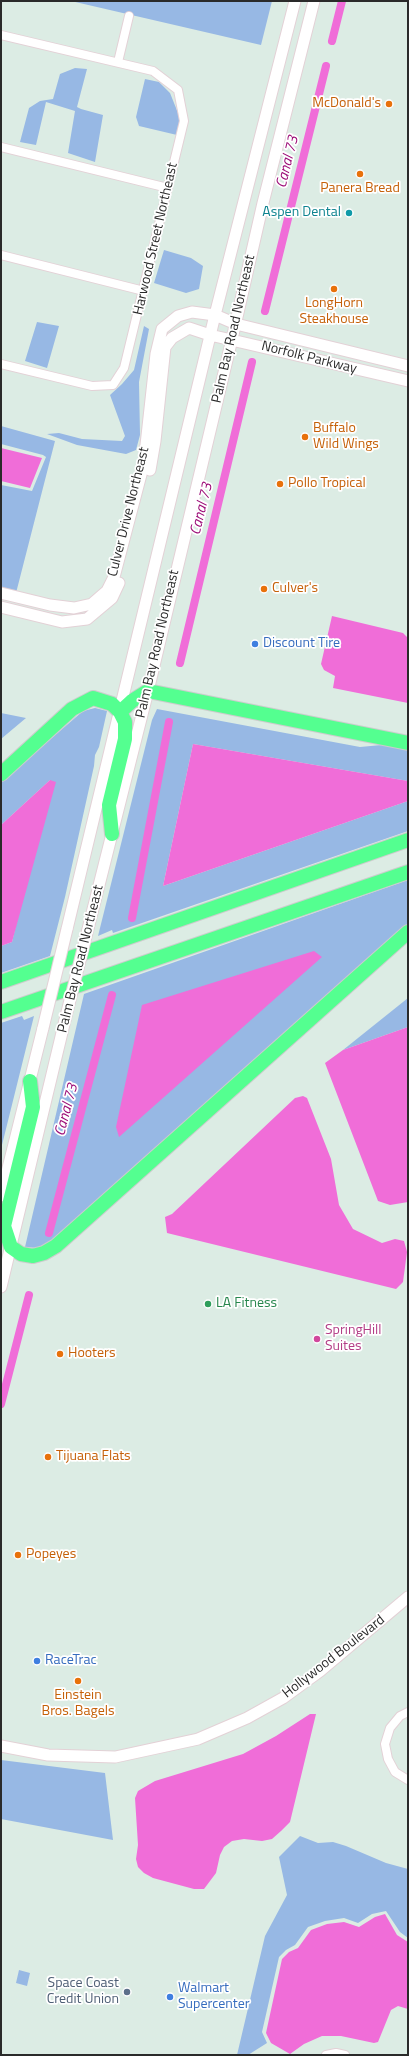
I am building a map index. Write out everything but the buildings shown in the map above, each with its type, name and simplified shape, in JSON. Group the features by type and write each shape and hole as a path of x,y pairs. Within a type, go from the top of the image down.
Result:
{"highway":[{"path":"120,712 132,700 148,691 408,743"},
{"path":"1,774 72,709 93,698 112,704 120,712 125,722 125,738 109,805 112,834"},
{"path":"1,982 408,840"},
{"path":"1,1012 408,872"},
{"path":"30,1081 33,1107 4,1226 6,1248 21,1254 33,1256 44,1253 56,1246 408,932"}],"main road":[{"name":"Palm Bay Road Northeast","path":"1,1196 120,712 210,335 295,1"},
{"name":"Palm Bay Road Northeast","path":"1,1287 6,1248 66,1020 148,691 236,324 263,203 314,1"},
{"name":"Culver Drive Northeast","path":"1,594 50,605 74,608 92,604 107,591 114,577 144,463 156,354 162,329 178,316 192,312 215,315 236,324"},
{"name":"Norfolk Parkway","path":"236,324 408,366"},
{"name":"Culver Drive Northeast","path":"1,607 62,622 87,619 112,598 123,574 152,461 165,347 172,338 189,328 210,335"},
{"name":"Norfolk Parkway","path":"210,335 408,381"},
{"name":"Hollywood Boulevard","path":"1,1746 48,1755 115,1757 198,1739 247,1718 283,1698 320,1671 408,1597"}],"street":[{"path":"1,35 118,62 129,16"},
{"name":"Harwood Street Northeast","path":"1,364 92,386 113,384 124,368 144,291 184,121 178,90 153,72 118,62"},
{"path":"1,148 168,188"},
{"path":"1,255 144,291"},
{"path":"408,1712 400,1716 390,1728 385,1744 388,1760 395,1772 408,1780"},
{"path":"326,2055 336,2053 345,2055"}],"shaded area":[{"path":"71,1 272,1 261,45"},
{"path":"342,1 345,1 335,41 332,41"},
{"path":"75,68 87,69 77,107 103,115 95,162 68,153 75,111 46,102 36,145 20,142 29,108 40,101 53,99 60,74"},
{"path":"145,79 159,82 170,93 180,118 177,135 139,126 136,117"},
{"path":"164,250 191,258 203,266 199,289 186,293 154,283"},
{"path":"37,322 59,326 47,368 25,361"},
{"path":"144,326 149,329 139,382 140,435 136,450 126,454 77,445 47,434 59,433 82,439 122,441 125,436 110,395 134,370"},
{"path":"1,426 55,441 16,593 1,589 1,485 32,491 46,457 1,444"},
{"path":"1,448 42,458 30,488 1,481"},
{"path":"332,616 403,633 408,638 408,703 333,688 335,676 324,670 321,664"},
{"path":"95,708 107,711 99,747 95,755 94,766 65,897 50,956 1,973 1,946 12,942 50,780 1,825 1,782 83,711"},
{"path":"157,709 360,747 392,744 408,747 408,781 193,744 163,886 408,801 408,831 113,933 112,930 98,936 152,720"},
{"path":"1,713 26,718 1,739"},
{"path":"193,744 408,781 408,801 163,886"},
{"path":"50,780 56,782 12,942 1,946 1,825"},
{"path":"408,880 408,928 50,1242 37,1248 25,1247 84,994"},
{"path":"314,951 322,957 119,1137 116,1127 142,1005"},
{"path":"408,998 408,1027 343,1050"},
{"path":"22,1016 24,1020 34,1016 1,1149 1,1023"},
{"path":"408,1027 408,1202 390,1205 378,1201 325,1063 343,1050"},
{"path":"303,1096 307,1098 331,1159 339,1205 353,1229 382,1243 395,1239 404,1241 407,1252 403,1282 396,1289 167,1233 165,1217 172,1214 295,1098"},
{"path":"310,1714 316,1714 290,1822 281,1831 272,1839 262,1841 244,1839 232,1841 224,1847 220,1855 216,1873 204,1889 194,1889 153,1878 144,1873 138,1867 136,1859 138,1845 135,1798 138,1791 155,1781 243,1754 276,1736"},
{"path":"1,1760 105,1773 113,1840 1,1819"},
{"path":"300,1836 318,1843 333,1842 386,1863 408,1869 408,1938 400,1932 386,1911 372,1914 358,1923 344,1918 325,1921 308,1927 295,1945 286,1950 279,1957 262,2032 267,2043 248,2055 237,2055 265,1936 287,1895 279,1857"},
{"path":"385,1914 397,1935 408,1942 408,2009 398,2006 391,2010 378,2042 374,2043 341,2036 322,2036 304,2044 290,2054 271,2043 266,2033 282,1959 289,1952 298,1948 311,1930 327,1924 344,1922 359,1927 375,1917"},
{"path":"19,1970 30,1973 27,1986 16,1983"}],"waterway":[{"name":"Canal 73","path":"332,41 342,1"},
{"name":"Canal 73","path":"265,311 326,66"},
{"name":"Canal 73","path":"180,663 252,362"},
{"name":"Canal 73","path":"132,918 169,722"},
{"name":"Canal 73","path":"49,1233 112,995"},
{"name":"Canal 73","path":"1,1404 29,1295"}],"place":[{"name":"McDonald's","path":"389,104"},
{"name":"Panera Bread","path":"360,174"},
{"name":"Aspen Dental","path":"349,213"},
{"name":"LongHorn Steakhouse","path":"334,289"},
{"name":"Buffalo Wild Wings","path":"305,437"},
{"name":"Pollo Tropical","path":"280,484"},
{"name":"Culver's","path":"264,589"},
{"name":"Discount Tire","path":"255,644"},
{"name":"LA Fitness","path":"208,1304"},
{"name":"SpringHill Suites","path":"317,1339"},
{"name":"Hooters","path":"60,1354"},
{"name":"Tijuana Flats","path":"48,1457"},
{"name":"Popeyes","path":"18,1555"},
{"name":"RaceTrac","path":"37,1661"},
{"name":"Einstein Bros. Bagels","path":"78,1681"},
{"name":"Space Coast Credit Union","path":"127,1992"},
{"name":"Walmart Supercenter","path":"170,1997"}]}
